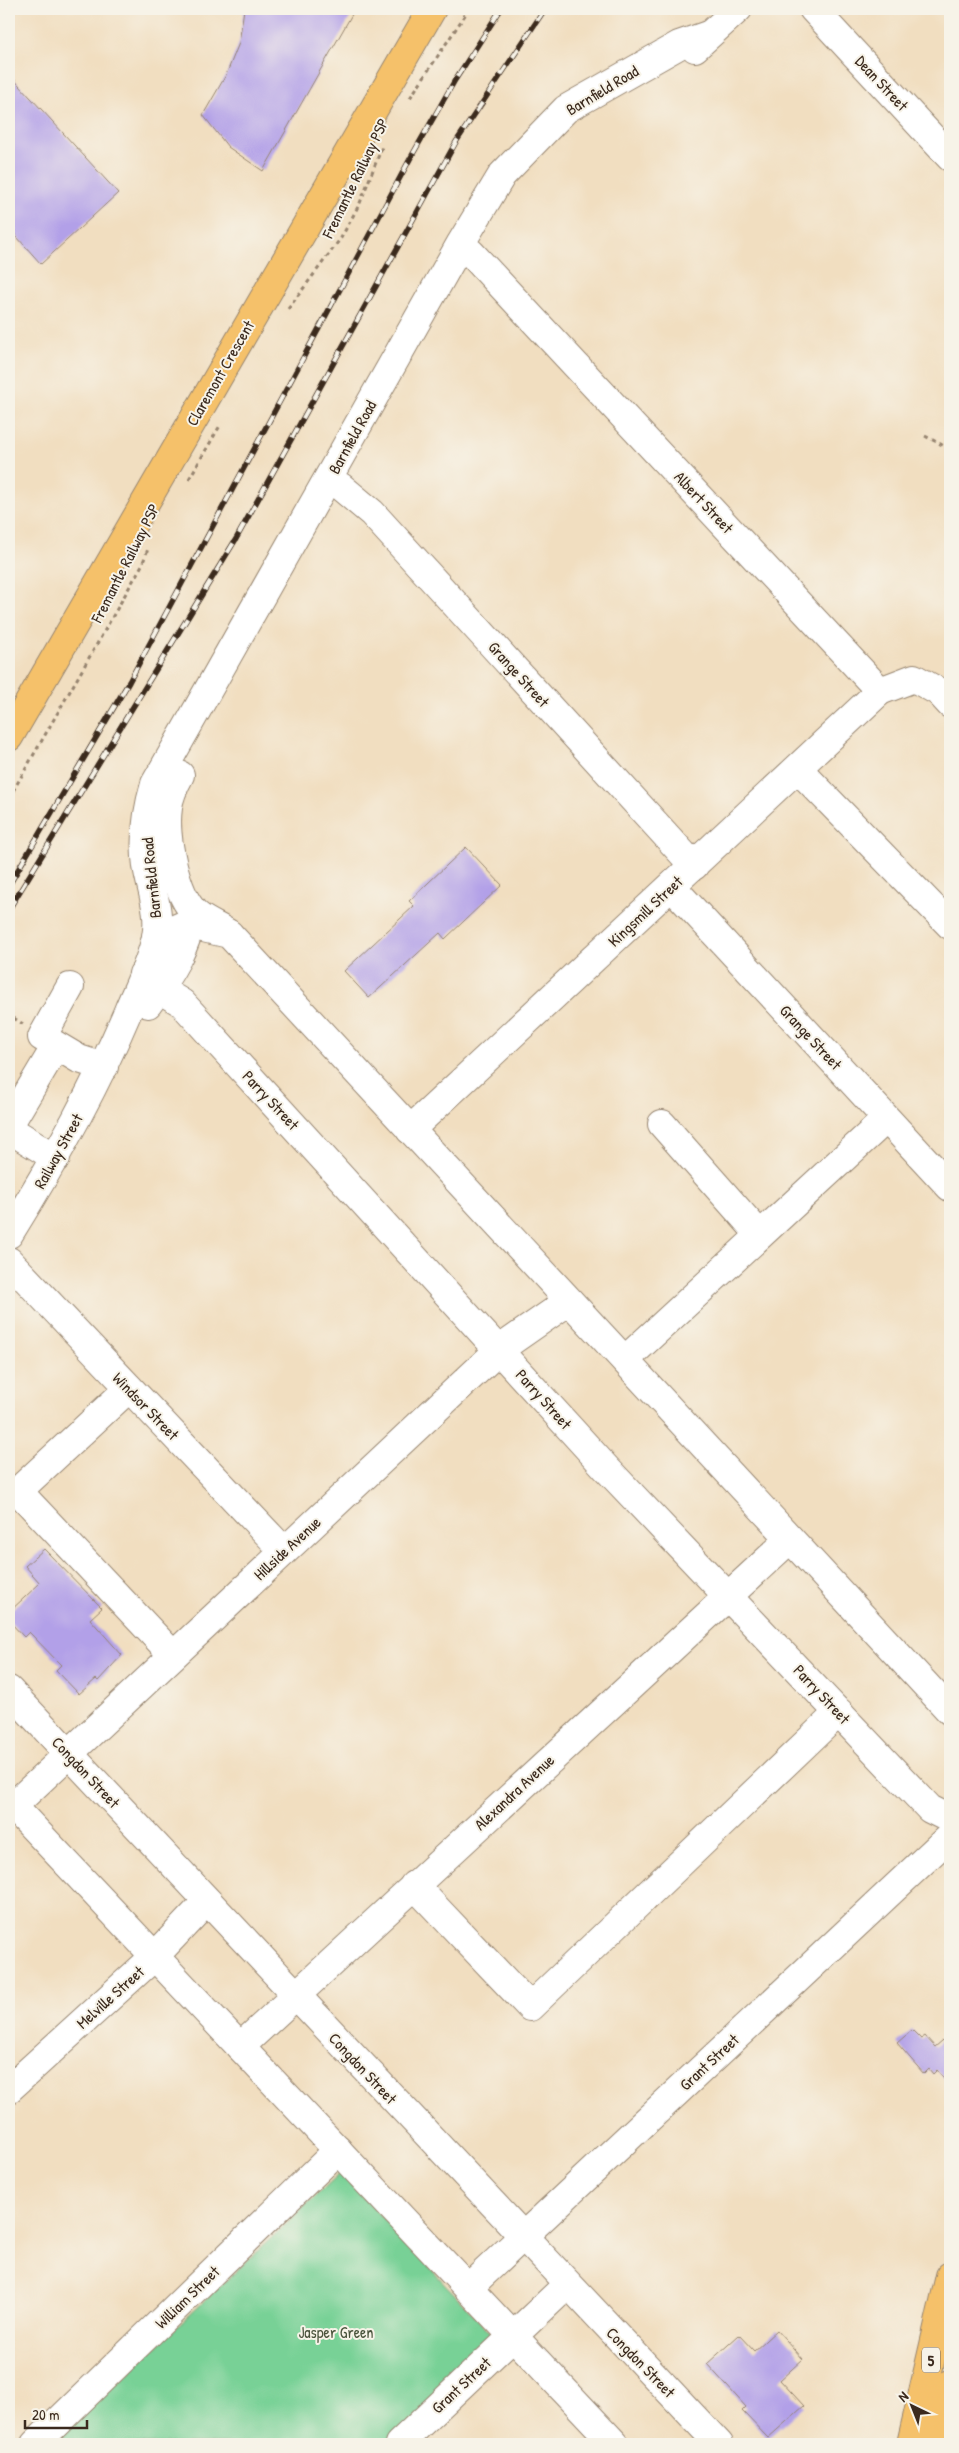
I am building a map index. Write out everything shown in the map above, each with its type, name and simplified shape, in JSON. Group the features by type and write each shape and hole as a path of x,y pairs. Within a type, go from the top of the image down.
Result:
{"main road":[{"name":"Claremont Crescent","path":"11,726 432,9"},
{"name":"5","path":"911,2444 950,2276"},
{"name":"5","path":"936,2444 950,2384"}],"street":[{"name":"Barnfield Road","path":"192,916 180,886 167,842 168,808 172,792 190,753 471,254 519,180 536,158 579,120 688,57 708,35 738,9"},
{"name":"Dean Street","path":"813,9 950,157"},
{"name":"Barnfield Road","path":"156,937 158,912 147,864 146,816 155,784 461,243 502,175 566,109 679,46 708,35"},
{"name":"Albert Street","path":"471,254 880,691"},
{"name":"Grange Street","path":"341,487 372,513 694,866"},
{"path":"880,691 914,678 939,692 950,704"},
{"name":"Kingsmill Street","path":"410,1130 880,691"},
{"path":"798,769 950,925"},
{"name":"Grange Street","path":"672,887 950,1188"},
{"path":"156,937 186,924 196,913 229,934 950,1711"},
{"name":"Railway Street","path":"9,1234 56,1158 151,982 192,916"},
{"name":"Railway Street","path":"151,982 156,937"},
{"name":"Parry Street","path":"151,982 182,1003 500,1349 606,1468 930,1809 950,1819"},
{"path":"56,1158 9,1127 49,1041 70,987"},
{"path":"49,1041 79,1059 104,1067"},
{"path":"625,1360 886,1119"},
{"path":"662,1124 760,1235"},
{"name":"Windsor Street","path":"9,1261 284,1551"},
{"name":"Hillside Avenue","path":"11,1804 69,1754 500,1349 569,1302"},
{"path":"129,1388 18,1491 173,1655"},
{"name":"Alexandra Avenue","path":"240,2047 790,1539"},
{"name":"Congdon Street","path":"9,1690 567,2285 719,2444"},
{"path":"414,1885 530,2007 839,1712"},
{"path":"11,1804 615,2444"},
{"name":"Grant Street","path":"468,2288 950,1836"},
{"name":"Melville Street","path":"9,2089 155,1956 207,1901"},
{"name":"William Street","path":"35,2444 338,2150"},
{"name":"Grant Street","path":"399,2444 567,2285"}],"path":[{"path":"409,100 469,9"},
{"name":"Fremantle Railway PSP","path":"286,311 341,238 360,203 382,146"},
{"path":"184,486 224,419"},
{"path":"924,436 950,449"},
{"name":"Fremantle Railway PSP","path":"9,798 142,565 150,544"},
{"path":"9,995 12,1017 49,1041"}],"green space":[{"name":"Jasper Green","path":"340,2173 499,2341 389,2444 53,2444"}],"building":[{"path":"244,9 355,9 263,171 228,147 203,115 226,75 239,43"},
{"path":"9,74 118,193 41,264 9,228"},
{"path":"466,847 502,885 445,939 440,933 369,998 344,971 414,906 409,901"},
{"path":"44,1549 102,1608 90,1619 122,1655 98,1681 96,1679 79,1694 56,1670 61,1665 29,1632 24,1637 9,1621 9,1612 40,1583 25,1566"},
{"path":"912,2030 921,2039 925,2036 935,2047 950,2034 950,2085 937,2070 933,2074 929,2069 924,2074 897,2043"},
{"path":"777,2330 803,2359 780,2380 804,2406 768,2438 742,2411 746,2407 707,2364 739,2335 754,2351"}],"railway":[{"path":"9,885 129,682 410,159 455,80 501,9"},
{"path":"9,909 236,539 456,142 545,9"}]}
